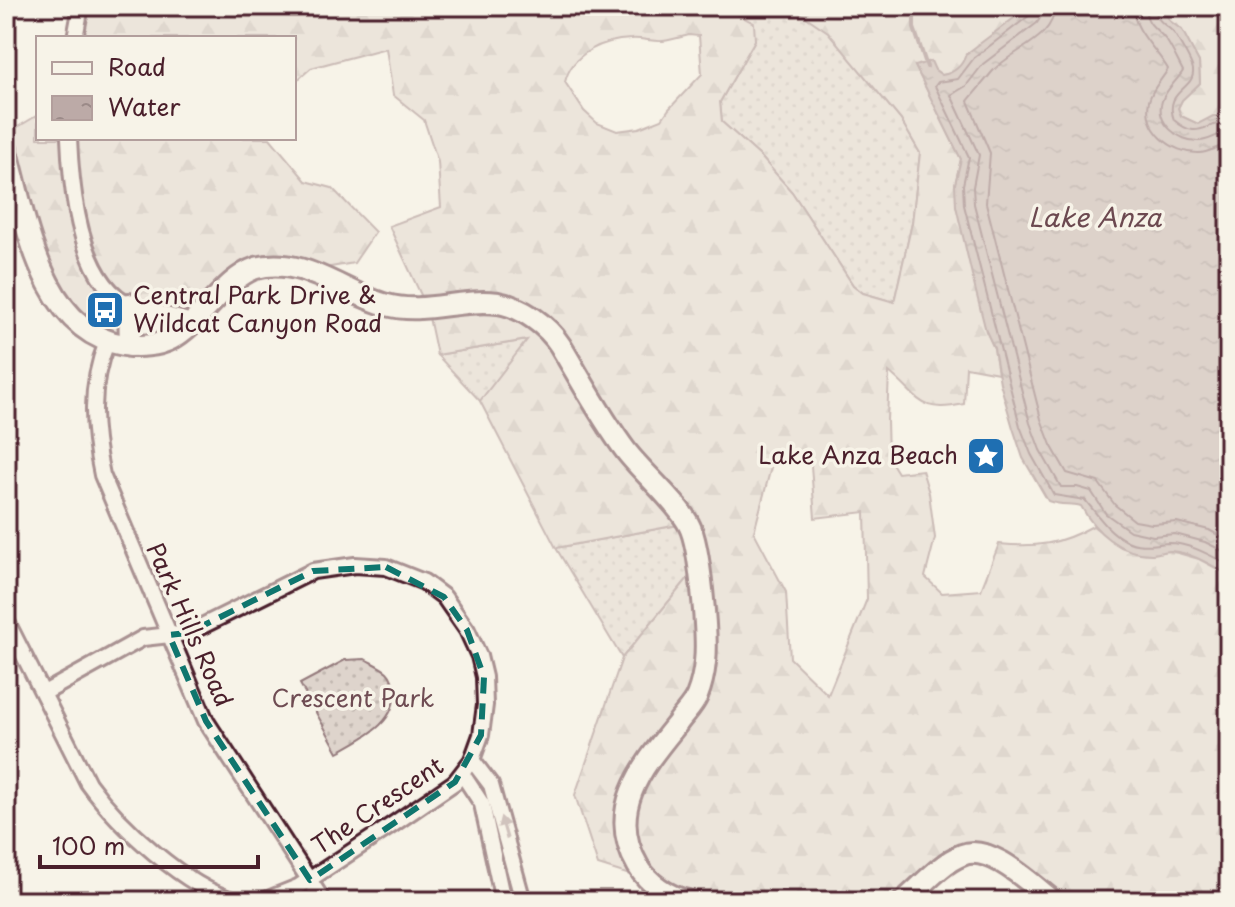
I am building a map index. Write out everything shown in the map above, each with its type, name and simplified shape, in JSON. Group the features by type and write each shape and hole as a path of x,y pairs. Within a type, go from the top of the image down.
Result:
{"street":[{"path":"75,36 81,6"},
{"path":"69,140 80,228 96,267 109,287 129,304 191,322"},
{"path":"6,148 41,272 57,300 78,323 107,342 130,346 172,339 246,274 255,269 284,265 307,271 352,293 390,306 427,308 500,303 532,317 552,332 626,450 689,523 695,542 705,660 697,698 643,767 632,787 626,821 627,838 634,860 646,880 680,900 688,901"},
{"path":"129,304 130,346"},
{"name":"Park Hills Road","path":"107,342 96,372 93,436 102,475 206,721 323,901"},
{"name":"The Crescent","path":"44,693 143,638 188,633 313,571 333,566 386,567 424,582 444,597 479,656 484,677 485,705 481,735 472,760 463,775 310,880 281,896 263,901"},
{"path":"6,620 88,783 144,844 197,883 236,901"},
{"path":"472,760 491,785 523,901"},
{"path":"463,775 482,804 503,901"},
{"path":"904,901 950,861 972,852 995,858 1053,901"}],"highlighted area":[{"path":"386,567 444,597 467,630 484,677 481,735 455,782 310,880 206,721 169,635 188,633 313,571"}],"green space":[{"path":"81,6 706,6 696,9 737,14 754,23 755,40 720,102 722,122 761,157 792,192 853,285 863,293 894,302 912,223 920,153 901,120 828,32 790,6 1030,6 953,73 942,75 935,70 915,66 961,159 955,184 998,373 966,367 964,404 937,407 921,402 889,372 888,457 898,473 922,470 929,493 935,538 925,577 942,593 981,590 999,544 1048,543 1093,526 1121,547 1139,553 1171,551 1199,559 1229,575 1229,901 1053,901 972,852 904,901 688,901 646,880 598,865 575,795 622,658 699,565 689,523 556,548 480,401 527,340 437,355 427,308 389,226 441,207 438,162 424,120 393,95 386,48 311,68 296,81 296,36 75,36","holes":["699,36 702,74 662,119 639,128 617,131 597,123 584,111 565,82 574,63 600,45 620,40 663,41","810,453 815,518 865,512 867,599 828,695 790,658 786,592 754,532 774,456"]},
{"path":"706,6 790,6 828,31 901,120 920,153 912,223 894,302 863,293 853,285 792,192 761,157 722,122 720,102 755,40 737,14 693,9"},
{"path":"1162,6 1229,6 1229,116 1223,114 1198,124 1181,116 1178,108 1182,100 1200,83 1199,62 1185,36 1170,21"},
{"path":"36,116 36,140 272,140 306,181 332,188 375,232 354,263 307,271 255,269 191,322 130,304 130,346 57,300 6,148 6,134"},
{"path":"528,340 480,401 437,355"},
{"path":"689,523 699,565 622,658 556,548"},
{"name":"Crescent Park","path":"365,659 389,674 394,687 394,701 385,720 377,728 338,752 300,684 345,660"}],"water":[{"name":"Lake Anza","path":"1030,6 1162,6 1170,21 1182,30 1199,62 1200,83 1182,100 1178,108 1181,116 1198,124 1213,116 1229,116 1229,575 1186,554 1170,551 1140,553 1119,546 1101,533 1081,506 1048,501 1023,458 1000,383 994,348 986,331 956,206 955,184 961,159 915,66 931,61 935,70 942,75 954,71 966,54"}],"waterway":[{"path":"914,6 914,28 927,67"}],"place":[{"name":"Central Park Drive & Wildcat Canyon Road","path":"105,310"},
{"name":"Lake Anza Beach","path":"986,456"}]}
